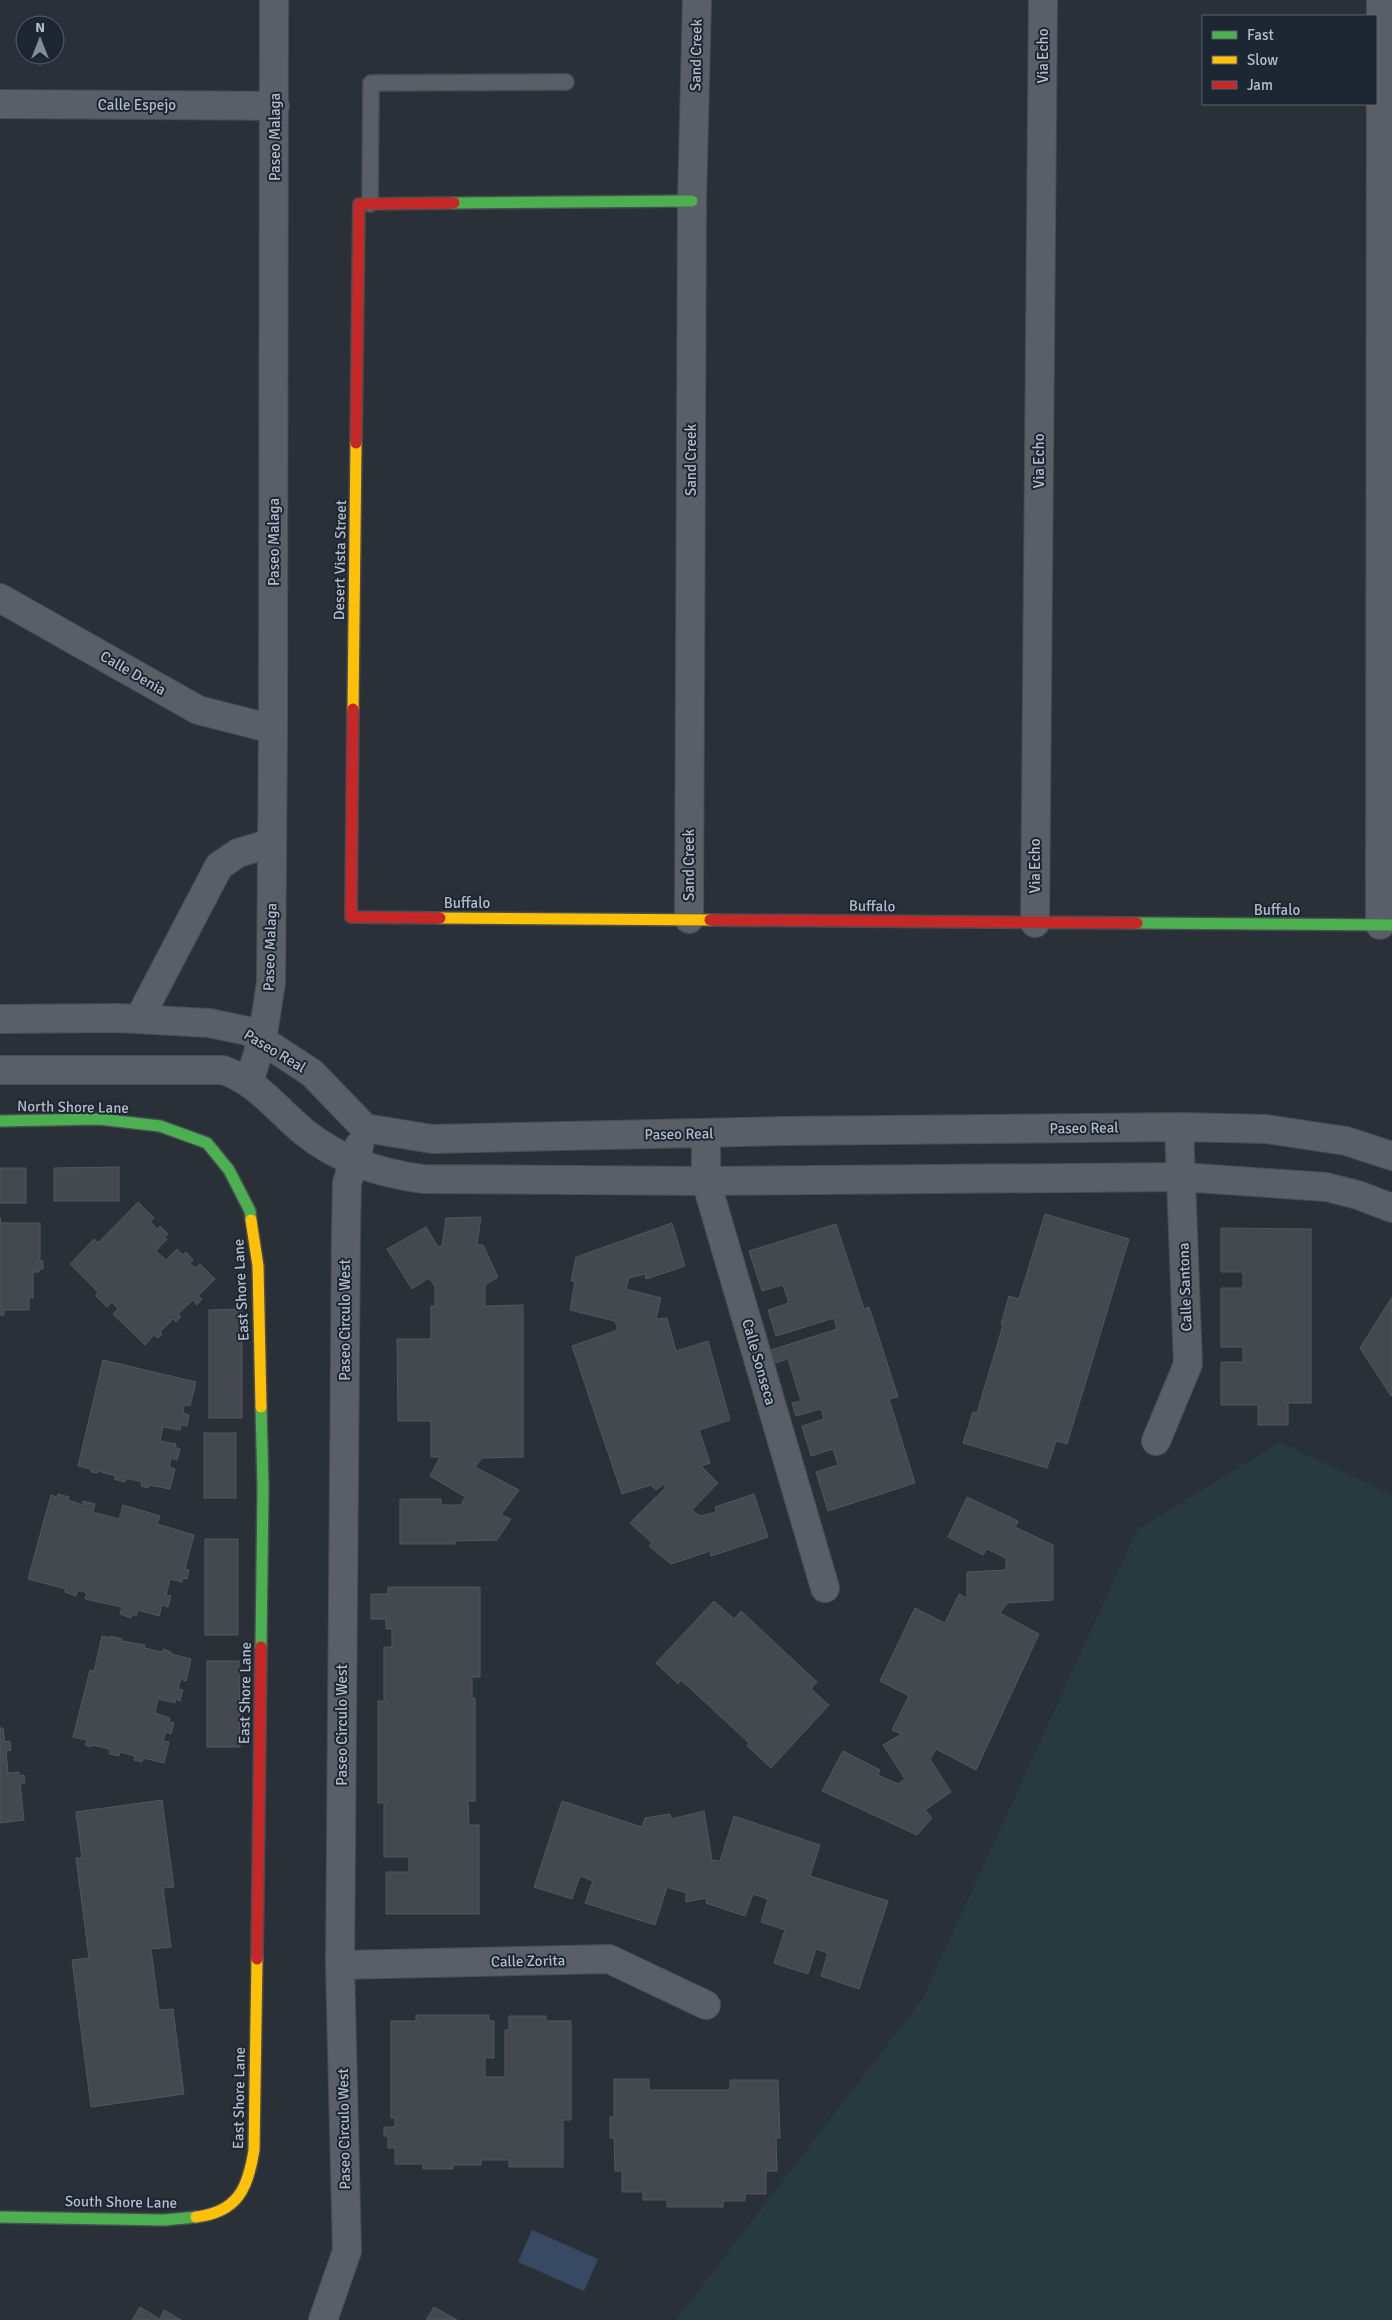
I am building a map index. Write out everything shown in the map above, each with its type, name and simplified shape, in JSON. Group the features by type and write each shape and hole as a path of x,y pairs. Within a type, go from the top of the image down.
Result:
{"street":[{"name":"Paseo Malaga","path":"248,1082 262,1040 271,983 274,0"},
{"name":"Sand Creek","path":"689,920 692,201 697,0"},
{"name":"Via Echo","path":"1035,923 1043,0"},
{"path":"1381,0 1386,925"},
{"name":"Calle Espejo","path":"0,104 275,106"},
{"path":"365,204 692,201"},
{"name":"Desert Vista Street","path":"351,917 365,204"},
{"name":"Calle Denia","path":"0,598 198,710 273,728"},
{"path":"139,1020 219,866 238,853 272,843"},
{"name":"Buffalo","path":"351,917 1386,925"},
{"name":"Paseo Real","path":"0,1019 139,1020 209,1023 248,1031 312,1073 365,1128 432,1140 1179,1127 1266,1128 1346,1141 1392,1156"},
{"path":"0,1070 223,1070 243,1077 303,1131 323,1146 354,1163 390,1175 422,1180 706,1181 1181,1177 1326,1187 1358,1195 1392,1208"},
{"name":"North Shore Lane","path":"0,1121 99,1120 160,1126 206,1143 229,1170 239,1188"},
{"name":"Calle Santona","path":"1156,1441 1188,1364 1179,1127"},
{"name":"Paseo Circulo West","path":"323,2320 347,2251 340,1965 347,1183 365,1128"},
{"name":"Calle Sonseca","path":"706,1134 706,1181 825,1588"},
{"name":"East Shore Lane","path":"237,2199 249,2178 254,2150 262,1488 258,1266 250,1211 239,1188"},
{"name":"Calle Zorita","path":"340,1965 610,1959 706,2005"},
{"name":"South Shore Lane","path":"0,2217 170,2220 205,2216 230,2207 237,2199"}],"lane":[{"path":"365,204 371,83 566,82"}],"green space":[{"path":"1280,1442 1392,1495 1392,2320 676,2320 923,1998 1137,1530"}],"water":[{"path":"532,2230 598,2259 584,2291 518,2262"}],"building":[{"path":"119,1167 119,1201 54,1201 54,1168"},
{"path":"0,1168 26,1168 26,1203 0,1203"},
{"path":"138,1202 154,1218 150,1221 157,1229 160,1226 168,1234 164,1237 167,1239 156,1251 166,1260 177,1249 183,1255 186,1252 193,1260 190,1263 195,1268 200,1264 215,1279 198,1296 202,1299 197,1305 193,1300 178,1314 181,1317 176,1322 173,1319 160,1332 162,1334 158,1338 154,1335 145,1345 113,1314 118,1309 112,1302 107,1307 96,1296 98,1292 70,1264 94,1239 98,1243"},
{"path":"1045,1214 1129,1239 1067,1444 1056,1441 1047,1468 963,1443 973,1412 977,1413 1003,1325 1001,1324 1009,1296 1019,1299"},
{"path":"481,1217 477,1245 483,1245 498,1277 485,1285 485,1306 523,1305 523,1457 482,1458 475,1467 519,1490 501,1515 511,1519 497,1540 455,1541 455,1544 400,1544 400,1499 441,1499 441,1505 461,1505 465,1497 430,1476 440,1457 431,1457 431,1421 398,1421 397,1339 431,1339 431,1306 435,1306 435,1287 429,1278 412,1289 387,1249 426,1227 438,1247 442,1246 446,1218"},
{"path":"0,1218 1,1223 40,1223 40,1261 43,1261 43,1269 39,1269 39,1272 33,1272 33,1298 29,1298 29,1310 4,1310 4,1315 0,1315"},
{"path":"672,1223 685,1266 646,1279 645,1274 629,1278 626,1289 661,1298 656,1319 667,1318 676,1351 708,1341 730,1420 699,1430 710,1463 701,1466 718,1483 692,1510 700,1516 716,1512 715,1507 754,1494 768,1537 711,1556 710,1551 671,1564 649,1546 652,1543 630,1523 665,1488 665,1483 656,1490 651,1485 622,1494 572,1346 618,1330 615,1321 570,1310 575,1281 571,1281 576,1257"},
{"path":"836,1224 864,1309 869,1307 898,1397 889,1399 915,1483 828,1511 816,1472 838,1465 833,1449 811,1456 802,1426 824,1419 821,1409 796,1416 792,1403 801,1401 788,1359 775,1363 771,1350 837,1329 834,1318 776,1336 768,1310 789,1303 783,1285 762,1291 749,1251"},
{"path":"1221,1228 1311,1229 1311,1403 1288,1403 1288,1425 1258,1425 1258,1405 1221,1405 1221,1362 1243,1362 1243,1347 1221,1347 1221,1288 1243,1288 1243,1272 1221,1272"},
{"path":"1392,1297 1392,1395 1391,1396 1360,1348"},
{"path":"242,1309 242,1418 209,1418 209,1310"},
{"path":"103,1360 196,1382 190,1406 184,1405 183,1413 189,1415 187,1426 181,1425 180,1430 163,1427 160,1441 176,1444 175,1447 180,1449 177,1460 171,1458 169,1467 175,1469 170,1489 149,1485 148,1488 141,1486 142,1482 126,1478 125,1482 114,1479 116,1476 98,1471 97,1473 91,1472 91,1469 78,1466"},
{"path":"204,1433 236,1433 236,1498 204,1498"},
{"path":"58,1494 69,1497 68,1500 83,1505 83,1501 95,1504 93,1512 119,1519 123,1505 160,1516 157,1524 194,1535 185,1569 189,1570 187,1579 183,1578 182,1582 170,1579 166,1595 171,1596 168,1607 162,1605 159,1616 138,1610 136,1616 131,1614 131,1618 120,1614 122,1607 85,1599 87,1593 78,1590 76,1596 65,1592 66,1589 28,1579 51,1495 57,1497"},
{"path":"967,1497 1018,1521 1015,1527 1053,1545 1053,1600 1008,1603 1000,1613 1039,1634 976,1770 936,1749 930,1759 951,1792 925,1810 932,1818 917,1835 822,1791 843,1751 880,1770 878,1775 898,1784 905,1779 883,1745 902,1734 892,1730 909,1696 880,1681 915,1608 945,1623 959,1594 967,1598 967,1572 1006,1570 1006,1558 987,1549 983,1555 948,1537"},
{"path":"205,1539 238,1539 238,1635 205,1635"},
{"path":"388,1587 480,1587 480,1677 472,1677 472,1698 475,1698 475,1801 468,1801 469,1825 479,1825 479,1914 386,1914 386,1872 409,1872 409,1857 384,1857 384,1803 378,1803 378,1701 384,1701 384,1647 392,1647 392,1629 386,1629 386,1619 371,1619 371,1594 388,1594"},
{"path":"714,1601 734,1619 741,1611 817,1682 811,1689 829,1705 771,1768 747,1746 749,1743 681,1680 678,1684 656,1663"},
{"path":"102,1636 110,1638 110,1636 122,1639 121,1641 145,1645 144,1648 162,1652 163,1649 171,1652 171,1654 191,1659 186,1681 181,1679 178,1689 183,1690 180,1701 175,1699 175,1703 158,1699 155,1713 170,1718 169,1722 174,1723 171,1734 166,1732 163,1741 169,1742 164,1763 143,1758 142,1762 134,1760 135,1756 120,1752 119,1756 109,1754 110,1749 92,1745 91,1747 85,1745 87,1740 73,1737 90,1670 94,1671"},
{"path":"207,1661 239,1661 240,1747 207,1747"},
{"path":"0,1728 3,1728 5,1742 10,1741 11,1750 6,1751 8,1773 19,1772 19,1776 24,1775 25,1783 20,1783 24,1820 0,1823"},
{"path":"162,1800 174,1887 163,1888 171,1947 151,1949 159,2010 173,2009 184,2094 91,2107 72,1960 89,1958 76,1858 82,1858 76,1812"},
{"path":"562,1801 642,1827 645,1818 670,1814 671,1819 704,1811 712,1860 720,1861 734,1816 820,1845 810,1876 888,1901 859,1989 821,1976 828,1953 816,1949 808,1974 774,1963 785,1930 761,1922 768,1899 753,1894 745,1916 706,1903 707,1898 686,1902 686,1893 667,1887 655,1925 585,1903 593,1881 580,1876 572,1899 534,1887"},
{"path":"416,2015 489,2015 489,2021 494,2021 494,2058 485,2058 485,2077 505,2077 505,2030 509,2030 509,2016 546,2016 546,2021 571,2021 571,2120 563,2120 563,2167 509,2167 509,2160 481,2160 481,2165 453,2165 453,2169 423,2169 423,2164 395,2164 395,2148 388,2148 388,2136 384,2136 384,2127 395,2127 395,2118 391,2118 391,2021 416,2021"},
{"path":"614,2079 649,2079 649,2090 730,2090 730,2080 778,2080 780,2138 776,2138 777,2171 766,2171 766,2194 745,2194 745,2201 723,2201 723,2207 667,2207 667,2200 643,2200 643,2192 622,2192 622,2171 615,2171 614,2138 610,2138 610,2117 614,2117"},
{"path":"140,2307 160,2319 164,2310 181,2320 132,2320"},
{"path":"434,2307 457,2320 426,2320"}],"traffic: fast":[{"path":"454,203 692,201"},
{"path":"1137,923 1392,925"},
{"path":"0,1121 99,1119 160,1126 207,1143 229,1170 250,1211 251,1220"},
{"path":"261,1407 263,1488 261,1647"},
{"path":"0,2217 164,2220 196,2217"}],"traffic: slow":[{"path":"353,709 356,443"},
{"path":"440,918 710,920"},
{"path":"251,1220 258,1266 261,1407"},
{"path":"196,2217 222,2210 231,2204 244,2187 252,2164 254,2150 257,1959"}],"traffic: jam":[{"path":"356,443 359,204 454,203"},
{"path":"353,709 351,917 440,918"},
{"path":"710,920 1137,923"},
{"path":"257,1959 261,1647"}]}
